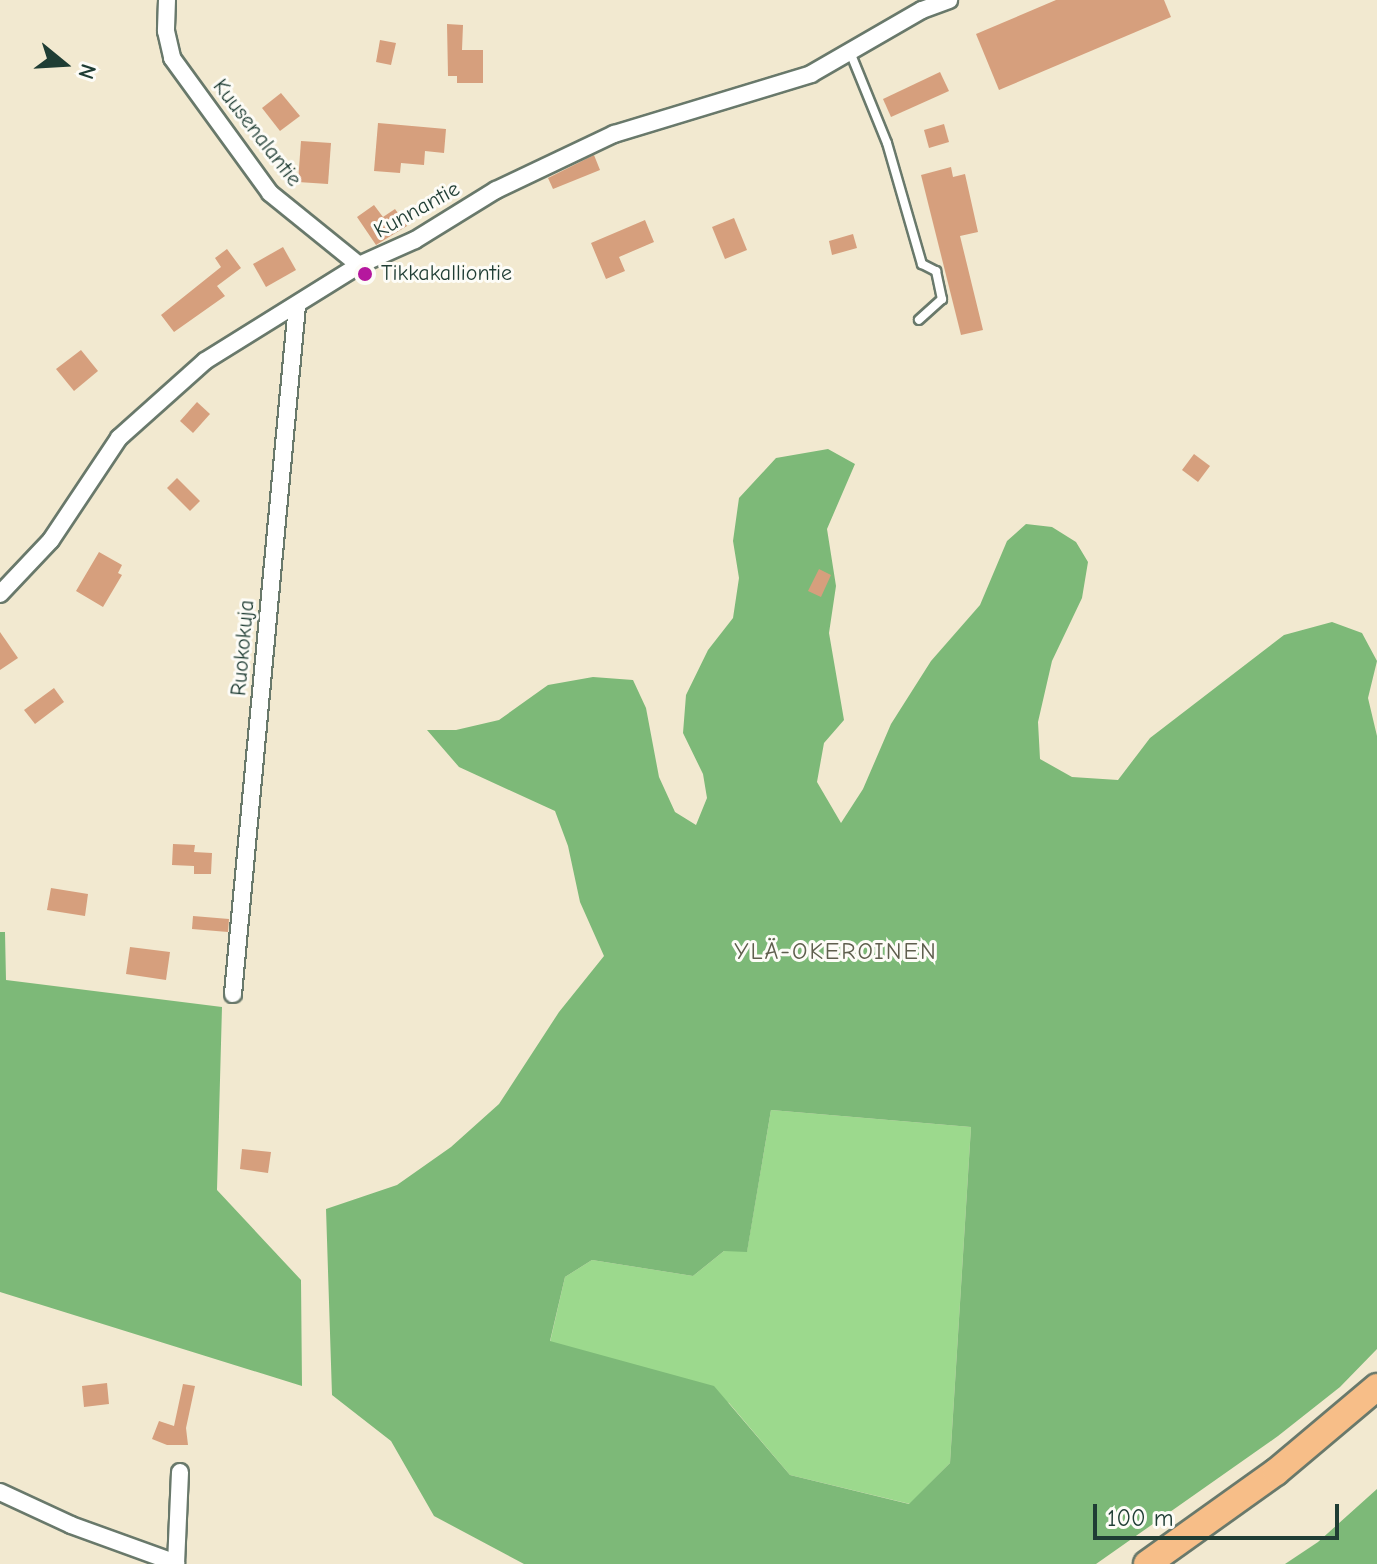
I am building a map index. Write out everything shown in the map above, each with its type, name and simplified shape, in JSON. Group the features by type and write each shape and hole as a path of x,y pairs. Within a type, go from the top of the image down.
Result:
{"main road":[{"path":"1147,1564 1276,1472 1377,1387"}],"street":[{"name":"Kuusenalantie","path":"167,0 166,31 172,58 270,193 359,265"},
{"name":"Kunnantie","path":"0,594 51,540 119,438 205,361 359,265 415,240 496,190 614,134 811,74 922,10 949,0"},
{"name":"Ruokokuja","path":"233,994 297,306"},
{"path":"0,1492 71,1525 176,1564 180,1472"}],"lane":[{"path":"850,52 887,143 922,264 936,271 942,299 919,320"}],"green space":[{"path":"828,449 855,464 827,529 836,586 829,633 844,720 824,743 817,782 841,823 863,789 891,724 931,661 980,605 1007,541 1026,524 1052,527 1076,542 1088,562 1082,598 1052,661 1038,722 1040,759 1072,777 1118,780 1150,738 1284,635 1332,622 1362,633 1377,661 1368,698 1377,736 1377,1349 1340,1387 1278,1436 1096,1564 524,1564 434,1516 391,1441 332,1395 326,1209 397,1185 451,1147 499,1104 559,1012 604,956 580,902 568,846 555,811 459,767 427,730 456,730 499,720 548,685 593,677 633,680 646,708 659,777 675,812 696,825 707,798 703,774 683,733 686,695 708,650 733,618 739,578 733,541 739,498 776,458","holes":["771,1110 971,1127 950,1463 909,1504 790,1475 714,1386 550,1341 565,1277 592,1260 693,1276 724,1251 747,1252"]},
{"path":"0,932 5,932 6,980 222,1007 217,1190 301,1280 302,1386 0,1292"},
{"path":"771,1110 971,1127 950,1463 910,1504 790,1475 729,1403 550,1342 565,1277 592,1260 693,1276 724,1251 747,1251"},
{"path":"1377,1489 1377,1564 1285,1564 1318,1542"}],"building":[{"path":"1056,0 1164,0 1171,17 999,90 976,34"},
{"path":"447,24 463,25 462,50 483,50 483,83 457,83 457,76 448,76"},
{"path":"380,40 396,43 391,65 376,62"},
{"path":"940,72 949,91 891,117 883,99"},
{"path":"281,93 300,116 280,131 262,108"},
{"path":"378,123 446,129 444,153 425,151 424,165 401,163 400,173 374,171"},
{"path":"944,124 949,142 929,148 924,130"},
{"path":"301,141 331,143 328,184 298,182"},
{"path":"594,155 600,170 553,189 548,178"},
{"path":"951,167 953,177 965,174 978,232 960,236 983,330 961,335 921,175"},
{"path":"374,205 383,217 395,209 407,226 376,245 357,217"},
{"path":"734,218 747,250 725,259 712,227"},
{"path":"645,220 654,242 619,257 625,271 606,279 591,243"},
{"path":"853,234 857,248 832,255 829,241"},
{"path":"283,247 296,270 266,287 253,264"},
{"path":"227,249 241,268 217,286 225,296 174,332 161,315 221,267 215,258"},
{"path":"81,350 98,371 74,391 56,369"},
{"path":"197,402 210,414 193,433 180,421"},
{"path":"1194,454 1210,466 1198,482 1182,470"},
{"path":"177,478 200,501 190,511 167,488"},
{"path":"99,552 122,565 118,573 122,575 103,607 76,591"},
{"path":"819,569 831,575 821,597 808,591"},
{"path":"0,632 18,658 0,670"},
{"path":"54,688 64,702 35,724 24,710"},
{"path":"173,844 195,845 194,852 212,853 211,874 194,874 194,866 172,865"},
{"path":"51,888 88,894 85,916 47,910"},
{"path":"193,916 229,919 228,932 192,929"},
{"path":"130,947 170,952 166,980 126,974"},
{"path":"242,1149 271,1152 268,1173 240,1169"},
{"path":"107,1383 109,1404 84,1407 82,1386"},
{"path":"183,1384 195,1386 186,1428 188,1445 167,1445 152,1439 159,1421 174,1426"}],"place":[{"name":"Tikkakalliontie","path":"365,274"}],"district":[{"name":"YLÄ-OKEROINEN","path":"836,952"}]}
